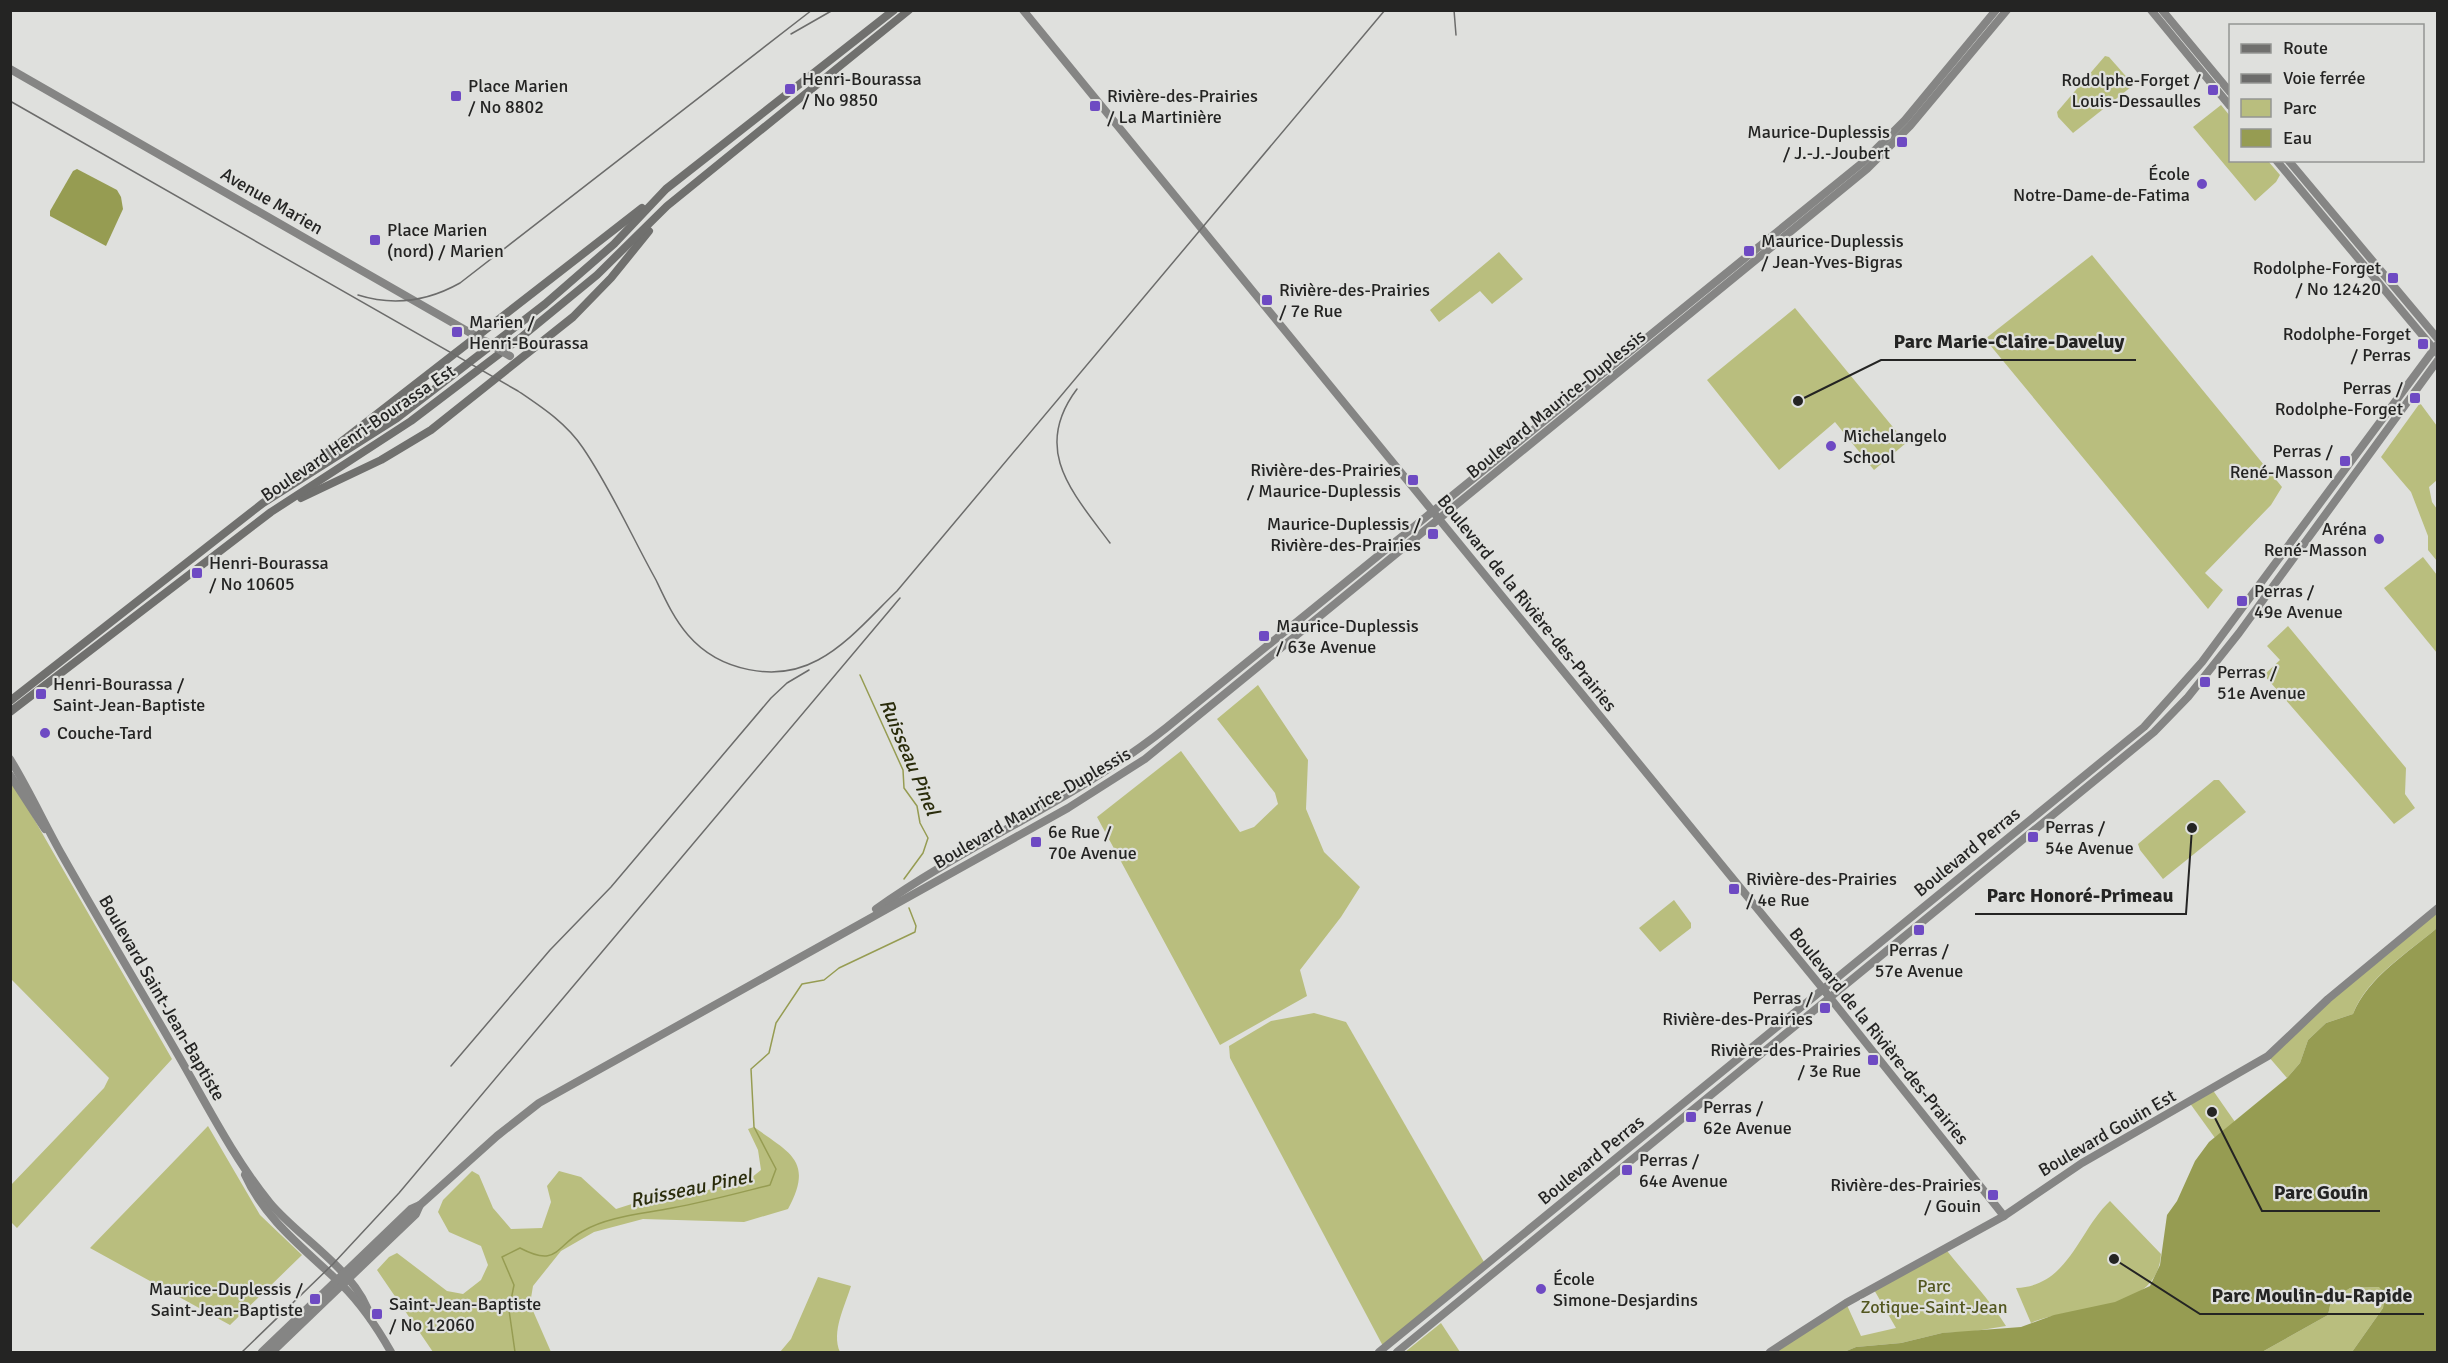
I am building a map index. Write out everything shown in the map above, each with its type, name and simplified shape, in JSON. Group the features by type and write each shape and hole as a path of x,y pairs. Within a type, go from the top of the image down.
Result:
{"main road":[{"name":"Boulevard Henri-Bourassa Est","path":"10,700 263,503 397,418 545,304 614,244 666,189 894,10"},
{"name":"Boulevard Henri-Bourassa Est","path":"10,712 271,512 411,421 519,339 597,274 668,206 909,10"},
{"path":"263,503 666,189"},
{"path":"271,512 355,473 410,444 518,361 593,298 668,206"}],"street":[{"name":"Boulevard de la Rivière-des-Prairies","path":"1023,10 1823,989 2004,1216"},
{"name":"Boulevard Maurice-Duplessis","path":"262,1353 411,1209 420,1205 510,1125 553,1094 1068,808 1128,771 1862,163 1905,120 1996,10"},
{"name":"Boulevard Maurice-Duplessis","path":"845,931 923,876 1075,792 1122,762 1436,516 1868,169 1910,126 2007,10"},
{"path":"2151,10 2229,105"},
{"path":"2162,10 2229,91"},
{"name":"Avenue Marien","path":"10,69 518,361"},
{"path":"2278,162 2436,349"},
{"path":"2290,162 2438,339"},
{"name":"Boulevard Perras","path":"1379,1353 2160,711 2202,662 2436,349"},
{"name":"Boulevard Perras","path":"1397,1353 2130,752 2176,711 2239,633 2438,360"},
{"path":"2384,416 2393,421"},
{"name":"Boulevard Saint-Jean-Baptiste","path":"10,759 34,797 61,853"},
{"path":"1122,762 1128,771"},
{"name":"Boulevard Saint-Jean-Baptiste","path":"10,775 61,853 237,1158 276,1210 368,1307 371,1319 391,1353"},
{"name":"Boulevard Gouin Est","path":"1770,1353 1846,1303 2004,1216 2082,1163 2268,1056 2328,999 2438,908"},
{"name":"Boulevard Maurice-Duplessis","path":"272,1353 341,1279"}],"green space":[{"path":"2105,56 2109,57 2131,82 2131,87 2073,133 2058,117 2057,112"},
{"path":"2221,105 2229,115 2229,162 2269,162 2280,175 2276,182 2255,201 2193,127"},
{"path":"1499,252 1523,279 1492,304 1480,291 1439,322 1430,310"},
{"path":"2092,255 2282,487 2271,505 2205,573 2223,590 2208,609 1985,339"},
{"path":"1795,308 1906,443 1874,470 1835,422 1779,470 1707,380"},
{"path":"2420,403 2437,426 2437,480 2429,487 2432,502 2437,509 2437,561 2428,550 2428,536 2411,492 2381,457"},
{"path":"2423,557 2437,575 2437,653 2384,588"},
{"path":"2288,626 2406,768 2405,794 2415,808 2394,824 2264,675 2280,660 2267,646"},
{"path":"1258,685 1308,760 1306,809 1324,852 1360,887 1341,917 1300,970 1307,996 1220,1045 1097,817 1181,751 1240,832 1254,827 1278,804 1275,793 1217,719"},
{"path":"11,779 172,1059 17,1228 11,1222 10,1186 104,1088 109,1078 11,979"},
{"path":"2214,780 2219,780 2246,812 2163,879 2140,850 2138,844"},
{"path":"1674,900 1691,923 1691,928 1660,952 1639,928"},
{"path":"2437,906 2437,928 2378,977 2359,1001 2353,1014 2326,1023 2308,1040 2300,1063 2287,1078 2268,1056"},
{"path":"1314,1013 1346,1022 1484,1262 1384,1348 1230,1058 1229,1046 1271,1021"},
{"path":"2212,1089 2235,1122 2215,1138 2189,1102"},
{"path":"208,1126 260,1215 302,1255 230,1325 90,1248"},
{"path":"754,1127 787,1152 798,1169 799,1180 788,1209 744,1222 643,1219 594,1232 561,1251 533,1286 530,1304 551,1352 433,1352 377,1270 389,1257 397,1253 447,1291 463,1294 481,1280 488,1265 481,1246 449,1232 438,1212 443,1200 472,1171 479,1175 493,1208 511,1229 542,1228 551,1202 547,1186 559,1171 581,1177 616,1209 679,1189 679,1198 751,1178 761,1170 758,1150 748,1129"},
{"path":"2110,1201 2161,1254 2156,1274 2145,1288 2129,1298 2031,1323 2016,1288 2034,1285 2049,1278 2061,1268"},
{"name":"Parc Zotique-Saint-Jean","path":"1944,1247 1984,1295 2006,1326 1969,1332 1942,1333 1901,1343 1856,1347 1844,1352 1770,1352 1846,1303 1861,1336 1896,1328 1873,1288"},
{"path":"818,1277 851,1286 838,1328 840,1352 780,1352 791,1339"},
{"path":"2380,1287 2385,1294 2383,1308 2352,1352 2262,1352 2328,1315 2331,1301 2350,1288"},
{"path":"1441,1323 1460,1352 1405,1352"}],"water":[{"path":"77,169 117,190 121,197 123,209 106,246 50,216 50,211 73,171"},
{"path":"2437,928 2437,1352 2352,1352 2383,1308 2385,1294 2379,1287 2350,1288 2331,1301 2328,1315 2262,1352 1844,1352 1856,1347 1901,1343 1942,1333 2021,1327 2054,1315 2115,1302 2150,1286 2160,1265 2167,1215 2177,1201 2195,1161 2209,1142 2287,1078 2300,1063 2308,1040 2326,1023 2353,1014 2368,988 2402,956"}],"waterway":[{"name":"Ruisseau Pinel","path":"860,675 903,770 904,788 917,806 920,823 928,838 923,853 904,879"},
{"name":"Ruisseau Pinel","path":"515,1352 509,1310 514,1285 502,1257 520,1248 532,1254 549,1255 555,1253 583,1231 604,1222 770,1185 776,1169 754,1127 751,1069 769,1053 776,1023 802,984 824,980 839,968 915,932 916,926 909,908"}],"railway":[{"path":"358,295 384,300 410,300 435,294 460,283 812,10"},
{"path":"791,34 833,10"},
{"path":"10,101 518,391 545,410 562,423 583,448 621,513 670,609 688,635 715,657 732,665 749,670 784,671 818,660 839,646 897,591 1385,10"},
{"path":"1454,10 1456,35"},
{"path":"1077,389 1064,411 1058,432 1057,451 1062,470 1071,488 1110,543"},
{"path":"242,1352 333,1264 399,1193 900,598"},
{"path":"451,1066 550,950 611,887 771,698 787,683 809,670"}],"place":[{"name":"Henri-Bourassa / No 9850","path":"790,89"},
{"name":"Rodolphe-Forget / Louis-Dessaulles","path":"2213,90"},
{"name":"Place Marien / No 8802","path":"456,96"},
{"name":"Rivière-des-Prairies / La Martinière","path":"1095,106"},
{"name":"Maurice-Duplessis / J.-J.-Joubert","path":"1902,142"},
{"name":"École Notre-Dame-de-Fatima","path":"2202,184"},
{"name":"Place Marien (nord) / Marien","path":"375,240"},
{"name":"Maurice-Duplessis / Jean-Yves-Bigras","path":"1749,251"},
{"name":"Rodolphe-Forget / No 12420","path":"2393,278"},
{"name":"Rivière-des-Prairies / 7e Rue","path":"1267,300"},
{"name":"Marien / Henri-Bourassa","path":"457,332"},
{"name":"Rodolphe-Forget / Perras","path":"2423,344"},
{"name":"Perras / Rodolphe-Forget","path":"2415,398"},
{"name":"Parc Marie-Claire-Daveluy","path":"1798,401"},
{"name":"Michelangelo School","path":"1831,446"},
{"name":"Perras / René-Masson","path":"2345,461"},
{"name":"Rivière-des-Prairies / Maurice-Duplessis","path":"1413,480"},
{"name":"Maurice-Duplessis / Rivière-des-Prairies","path":"1433,534"},
{"name":"Aréna René-Masson","path":"2379,539"},
{"name":"Henri-Bourassa / No 10605","path":"197,573"},
{"name":"Perras / 49e Avenue","path":"2242,601"},
{"name":"Maurice-Duplessis / 63e Avenue","path":"1264,636"},
{"name":"Perras / 51e Avenue","path":"2205,682"},
{"name":"Henri-Bourassa / Saint-Jean-Baptiste","path":"41,694"},
{"name":"Couche-Tard","path":"45,733"},
{"name":"Parc Honoré-Primeau","path":"2192,828"},
{"name":"Perras / 54e Avenue","path":"2033,837"},
{"name":"6e Rue / 70e Avenue","path":"1036,842"},
{"name":"Rivière-des-Prairies / 4e Rue","path":"1734,889"},
{"name":"Perras / 57e Avenue","path":"1919,930"},
{"name":"Perras / Rivière-des-Prairies","path":"1825,1008"},
{"name":"Rivière-des-Prairies / 3e Rue","path":"1873,1060"},
{"name":"Parc Gouin","path":"2212,1112"},
{"name":"Perras / 62e Avenue","path":"1691,1117"},
{"name":"Perras / 64e Avenue","path":"1627,1170"},
{"name":"Rivière-des-Prairies / Gouin","path":"1993,1195"},
{"name":"Parc Moulin-du-Rapide","path":"2114,1259"},
{"name":"École Simone-Desjardins","path":"1541,1289"},
{"name":"Maurice-Duplessis / Saint-Jean-Baptiste","path":"315,1299"},
{"name":"Saint-Jean-Baptiste / No 12060","path":"377,1314"}]}
